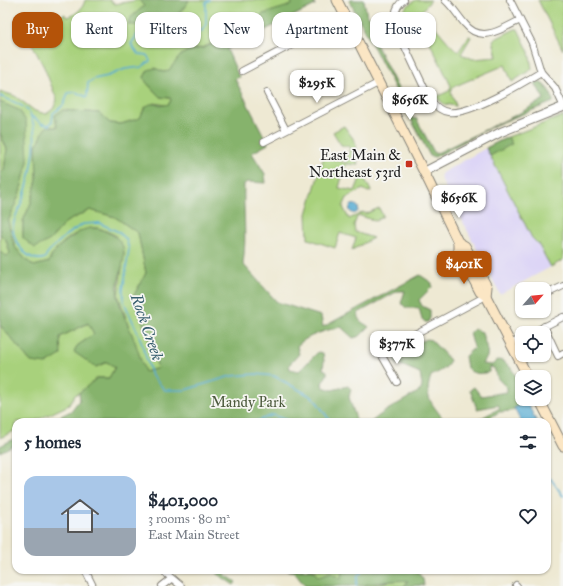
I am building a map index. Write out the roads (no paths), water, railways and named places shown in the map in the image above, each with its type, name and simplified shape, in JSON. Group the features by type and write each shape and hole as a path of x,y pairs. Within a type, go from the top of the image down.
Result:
{"main road":[{"path":"337,0 343,12"},
{"path":"360,48 458,242 465,246 487,287 486,296 524,370"},
{"path":"543,406 549,418"},
{"path":"551,422 563,446"}],"street":[{"path":"404,0 401,2 396,11 395,23 430,100 439,109 447,112 460,112 505,93 541,72"},
{"path":"445,0 468,28 483,35 494,33 520,20"},
{"path":"424,172 501,132 563,106 555,88 541,72 532,43 510,0"},
{"path":"242,71 286,48"},
{"path":"264,142 378,83"},
{"path":"267,93 286,130"},
{"path":"551,292 563,286"},
{"path":"397,382 381,354 394,344 486,296"},
{"path":"544,326 563,317"},
{"path":"551,338 561,354"},
{"path":"511,344 515,342"},
{"path":"87,574 93,586"},
{"path":"166,574 181,586"},
{"path":"162,586 171,579"}],"water":[{"path":"354,204 359,209 354,214 349,209"},
{"path":"518,406 529,406 535,418 519,418 514,408"}],"waterway":[{"path":"31,116 43,124 49,125 52,122 53,113 64,104 68,93 75,92 87,97 88,83 94,79 108,76 125,69 142,67 150,61 147,55 138,54 131,44 143,26 149,21 164,26 171,20 176,20 183,25 202,31 206,24 206,2 210,0"},
{"name":"Rock Creek","path":"0,96 20,104 27,109 33,121 34,155 32,167 13,227 13,233 18,245 28,255 39,259 45,258 49,251 66,235 83,224 99,223 119,232 126,239 129,249 123,290 124,302 139,335 152,376 165,390 185,390 231,376 256,374 274,376 314,398 328,418"},
{"name":"Rock Creek","path":"265,418 273,415 281,418"},
{"path":"551,479 563,496"},
{"name":"Rock Creek","path":"356,586 360,574"}],"place":[{"name":"East Main & Northeast 53rd","path":"409,164"}],"park label":[{"name":"Mandy Park","path":"248,402"}]}
